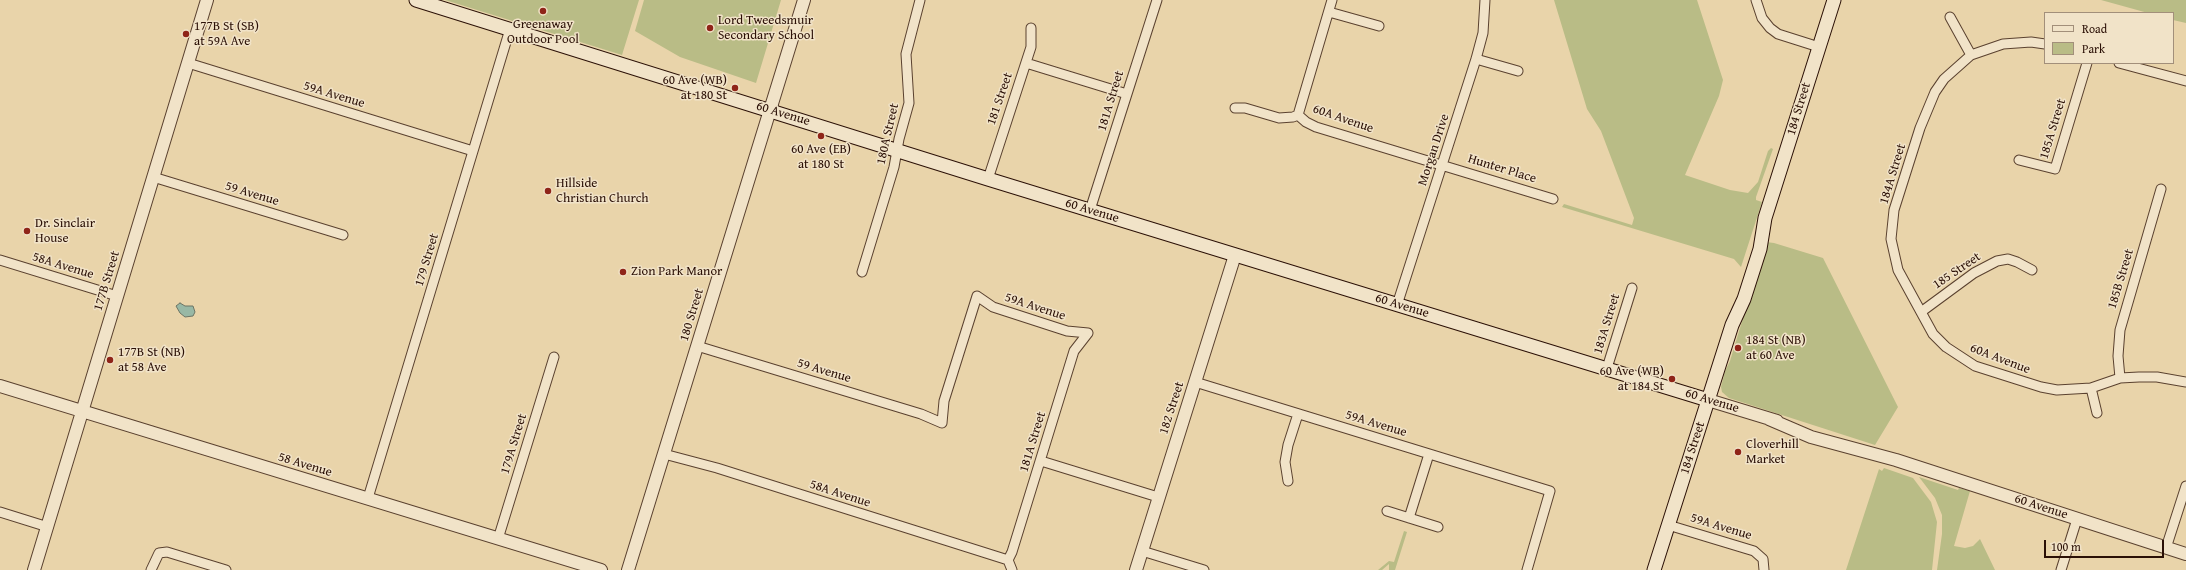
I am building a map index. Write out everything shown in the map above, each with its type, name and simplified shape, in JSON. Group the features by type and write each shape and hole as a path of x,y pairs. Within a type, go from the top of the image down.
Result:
{"main road":[{"name":"60 Avenue","path":"416,0 988,179 1708,400"},
{"name":"184 Street","path":"1654,570 1732,326 1744,299 1751,278 1760,249 1765,218 1834,0"}],"street":[{"name":"177B Street","path":"34,570 207,0"},
{"name":"180 Street","path":"628,570 804,0"},
{"name":"180A Street","path":"862,272 894,166 909,103 907,45 920,0"},
{"name":"181A Street","path":"1090,210 1156,0"},
{"path":"1298,115 1332,0"},
{"name":"Morgan Drive","path":"1397,305 1444,165 1476,59 1483,33 1485,0"},
{"path":"1756,0 1762,18 1770,28 1778,34 1819,47"},
{"path":"1329,12 1379,26"},
{"path":"1950,17 1971,55 2003,44 2031,42 2044,44"},
{"name":"181 Street","path":"988,179 1026,63 1032,41 1031,28"},
{"name":"179 Street","path":"368,498 510,29"},
{"name":"184A Street","path":"1921,312 1898,270 1891,239 1894,210 1928,107 1944,79 1971,55"},
{"path":"1476,59 1518,71"},
{"name":"59A Avenue","path":"188,63 473,151"},
{"path":"1026,63 1126,94"},
{"name":"185A Street","path":"2019,160 2055,169 2087,64"},
{"path":"2123,64 2186,81"},
{"name":"60A Avenue","path":"1235,108 1245,108 1279,118 1298,115 1303,120 1316,127 1444,165"},
{"name":"Hunter Place","path":"1444,165 1553,199"},
{"name":"59 Avenue","path":"153,177 343,235"},
{"name":"185B Street","path":"2120,378 2118,356 2120,330 2161,189"},
{"name":"182 Street","path":"1136,570 1235,255"},
{"name":"58A Avenue","path":"0,260 117,296"},
{"name":"185 Street","path":"1921,312 1974,273 1997,261 2008,260 2017,262 2032,270"},
{"name":"183A Street","path":"1607,368 1632,288"},
{"name":"59A Avenue","path":"942,423 944,401 977,296 993,308 1067,331 1088,333"},
{"name":"60A Avenue","path":"1921,312 1933,334 1946,347 1975,366 2041,387 2057,390 2091,388 2120,378 2157,377 2186,382"},
{"name":"181A Street","path":"1008,560 1012,552 1074,351 1088,333"},
{"name":"59 Avenue","path":"697,346 921,414 942,423"},
{"name":"179A Street","path":"498,539 554,357"},
{"name":"59A Avenue","path":"1195,382 1550,491 1526,570"},
{"name":"58 Avenue","path":"0,386 601,570"},
{"path":"2091,388 2097,413"},
{"name":"60 Avenue","path":"1708,400 1769,419 1811,437 1896,460 2186,554"},
{"path":"1288,481 1285,462 1288,445 1298,414"},
{"name":"58A Avenue","path":"664,454 717,468 1008,560"},
{"path":"1409,518 1429,454"},
{"path":"1041,460 1158,497"},
{"path":"2166,548 2186,486"},
{"path":"1387,511 1438,527"},
{"path":"0,512 48,527"},
{"path":"2061,570 2077,519"},
{"name":"59A Avenue","path":"1668,525 1754,551 1763,559 1764,570"},
{"path":"1142,551 1204,570"},
{"path":"151,570 160,553 175,554 226,570"},
{"path":"1008,560 1012,570"}],"green space":[{"path":"445,0 639,0 622,55"},
{"name":"Lord Tweedsmuir Secondary School","path":"644,0 781,0 756,83 680,57 635,31"},
{"path":"1554,0 1697,0 1723,80 1719,96 1685,175 1730,190 1748,193 1758,182 1768,151 1771,148 1773,149 1756,197 1756,200 1762,202 1741,267 1734,259 1562,207 1564,204 1632,225 1634,218 1601,131 1587,109"},
{"path":"2101,0 2186,0 2186,23 2174,20 2174,12 2144,12"},
{"path":"1766,242 1823,258 1898,407 1875,445 1729,398 1722,392 1721,387 1725,371 1730,361"},
{"path":"1884,468 1913,478 1931,502 1937,522 1932,570 1846,570 1879,469 1882,471"},
{"path":"1919,477 1958,490 1959,488 1970,491 1954,546 1965,548 1973,546 1980,539 1995,570 1937,570 1942,534 1942,515 1935,498"},
{"path":"1404,531 1407,532 1395,570 1389,570 1389,564 1382,570 1378,570 1389,561 1394,562"}],"shaded area":[{"path":"180,303 185,306 193,306 195,312 193,316 185,317 180,313 176,306"}],"place":[{"name":"Greenaway Outdoor Pool","path":"543,11"},
{"name":"Lord Tweedsmuir Secondary School","path":"710,28"},
{"name":"177B St (SB) at 59A Ave","path":"186,34"},
{"name":"60 Ave (WB) at 180 St","path":"735,88"},
{"name":"60 Ave (EB) at 180 St","path":"821,136"},
{"name":"Hillside Christian Church","path":"548,191"},
{"name":"Dr. Sinclair House","path":"27,231"},
{"name":"Zion Park Manor","path":"623,272"},
{"name":"184 St (NB) at 60 Ave","path":"1738,348"},
{"name":"177B St (NB) at 58 Ave","path":"110,360"},
{"name":"60 Ave (WB) at 184 St","path":"1672,379"},
{"name":"Cloverhill Market","path":"1738,452"}]}
